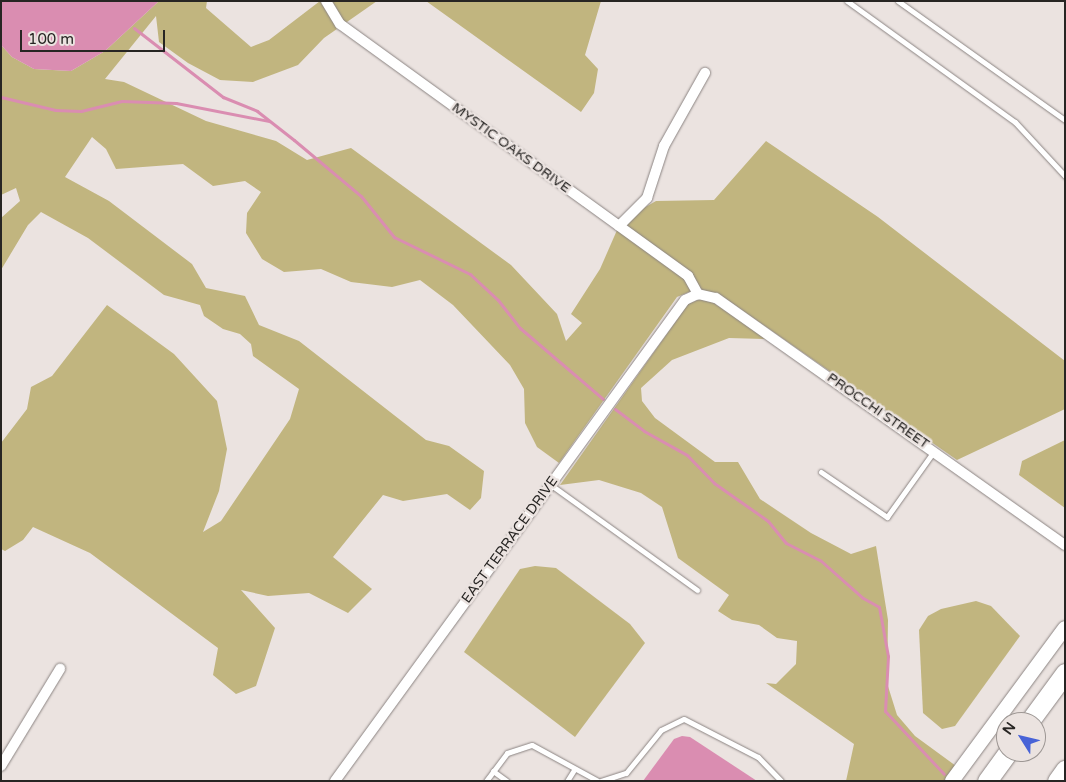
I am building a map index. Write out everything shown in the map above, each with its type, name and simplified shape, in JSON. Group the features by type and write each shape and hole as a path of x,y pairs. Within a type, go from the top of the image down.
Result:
{"highway":[{"path":"1037,712 1065,673"},
{"path":"987,781 1001,762"},
{"path":"1057,781 1065,770"}],"street":[{"name":"MYSTIC OAKS DRIVE","path":"326,1 340,24 688,276 698,294"},
{"path":"619,226 647,198 664,146 705,73"},
{"name":"EAST TERRACE DRIVE","path":"335,781 685,300 698,294"},
{"name":"PROCCHI STREET","path":"698,294 716,298 935,451 1065,545"},
{"path":"952,781 1065,628"},
{"path":"1,766 60,669"}],"lane":[{"path":"847,1 1015,122 1065,176"},
{"path":"898,1 1065,120"},
{"path":"820,472 887,516 935,451"},
{"path":"550,485 697,590"},
{"path":"486,781 515,748 532,745 574,770 600,781 626,773 661,730 684,719 758,757 781,781"},
{"path":"567,781 574,770"},
{"path":"493,771 507,781"}],"shaded area":[{"path":"1,1 159,1 105,51 71,71 34,69 12,57 1,45"},
{"path":"159,1 207,1 206,8 251,47 269,40 320,1 377,1 324,38 298,65 253,82 220,80 188,63 159,42 156,16 105,79 124,82 206,121 276,141 307,160 351,148 511,265 557,314 566,341 582,323 571,314 600,269 621,221 656,201 714,200 766,141 878,217 1065,361 1065,409 957,460 719,294 696,289 677,297 559,463 537,447 525,423 524,389 510,365 453,305 420,280 392,287 351,282 321,269 284,272 262,259 246,233 247,213 261,192 245,181 213,186 183,164 116,169 106,149 92,137 65,177 109,201 192,264 206,288 245,296 259,325 299,341 426,440 449,446 484,471 481,498 470,510 447,494 403,501 383,495 333,557 372,589 348,613 309,593 268,596 241,590 275,628 256,686 236,694 213,675 218,648 90,553 33,527 23,540 5,551 1,549 1,443 27,409 31,387 52,376 107,305 174,354 217,401 227,449 219,491 203,532 221,521 290,419 299,389 253,356 251,344 240,334 223,329 204,316 200,305 164,295 88,238 41,212 28,225 1,270 1,218 20,201 16,188 1,195 1,45 12,57 34,69 71,71 105,51"},
{"path":"426,1 601,1 585,55 598,69 594,93 581,112"},
{"path":"700,299 714,303 767,339 729,338 672,360 641,388 642,401 655,418 715,462 738,462 760,499 811,533 851,554 876,546 888,620 887,683 897,715 915,736 956,766 945,781 846,781 854,744 766,683 776,684 796,664 797,641 777,638 759,625 732,620 718,611 729,595 678,558 662,507 641,493 599,480 560,485 688,304"},
{"path":"1065,440 1065,508 1019,475 1022,461"},
{"path":"535,566 556,568 630,624 645,643 575,737 464,652 520,569"},
{"path":"976,601 991,606 1020,636 955,726 942,729 923,713 919,630 928,616 941,609"},
{"path":"682,736 690,737 757,781 643,781 674,739"}],"waterway":[{"path":"134,28 223,97 257,111 294,140 361,196 394,237 470,274 498,300 520,328 603,399"},
{"path":"1,97 55,110 81,111 122,101 176,103 269,121"},
{"path":"615,409 644,431 687,455 714,483 768,521 786,543 820,560 863,598 879,607 888,656 885,711 944,774"}]}
